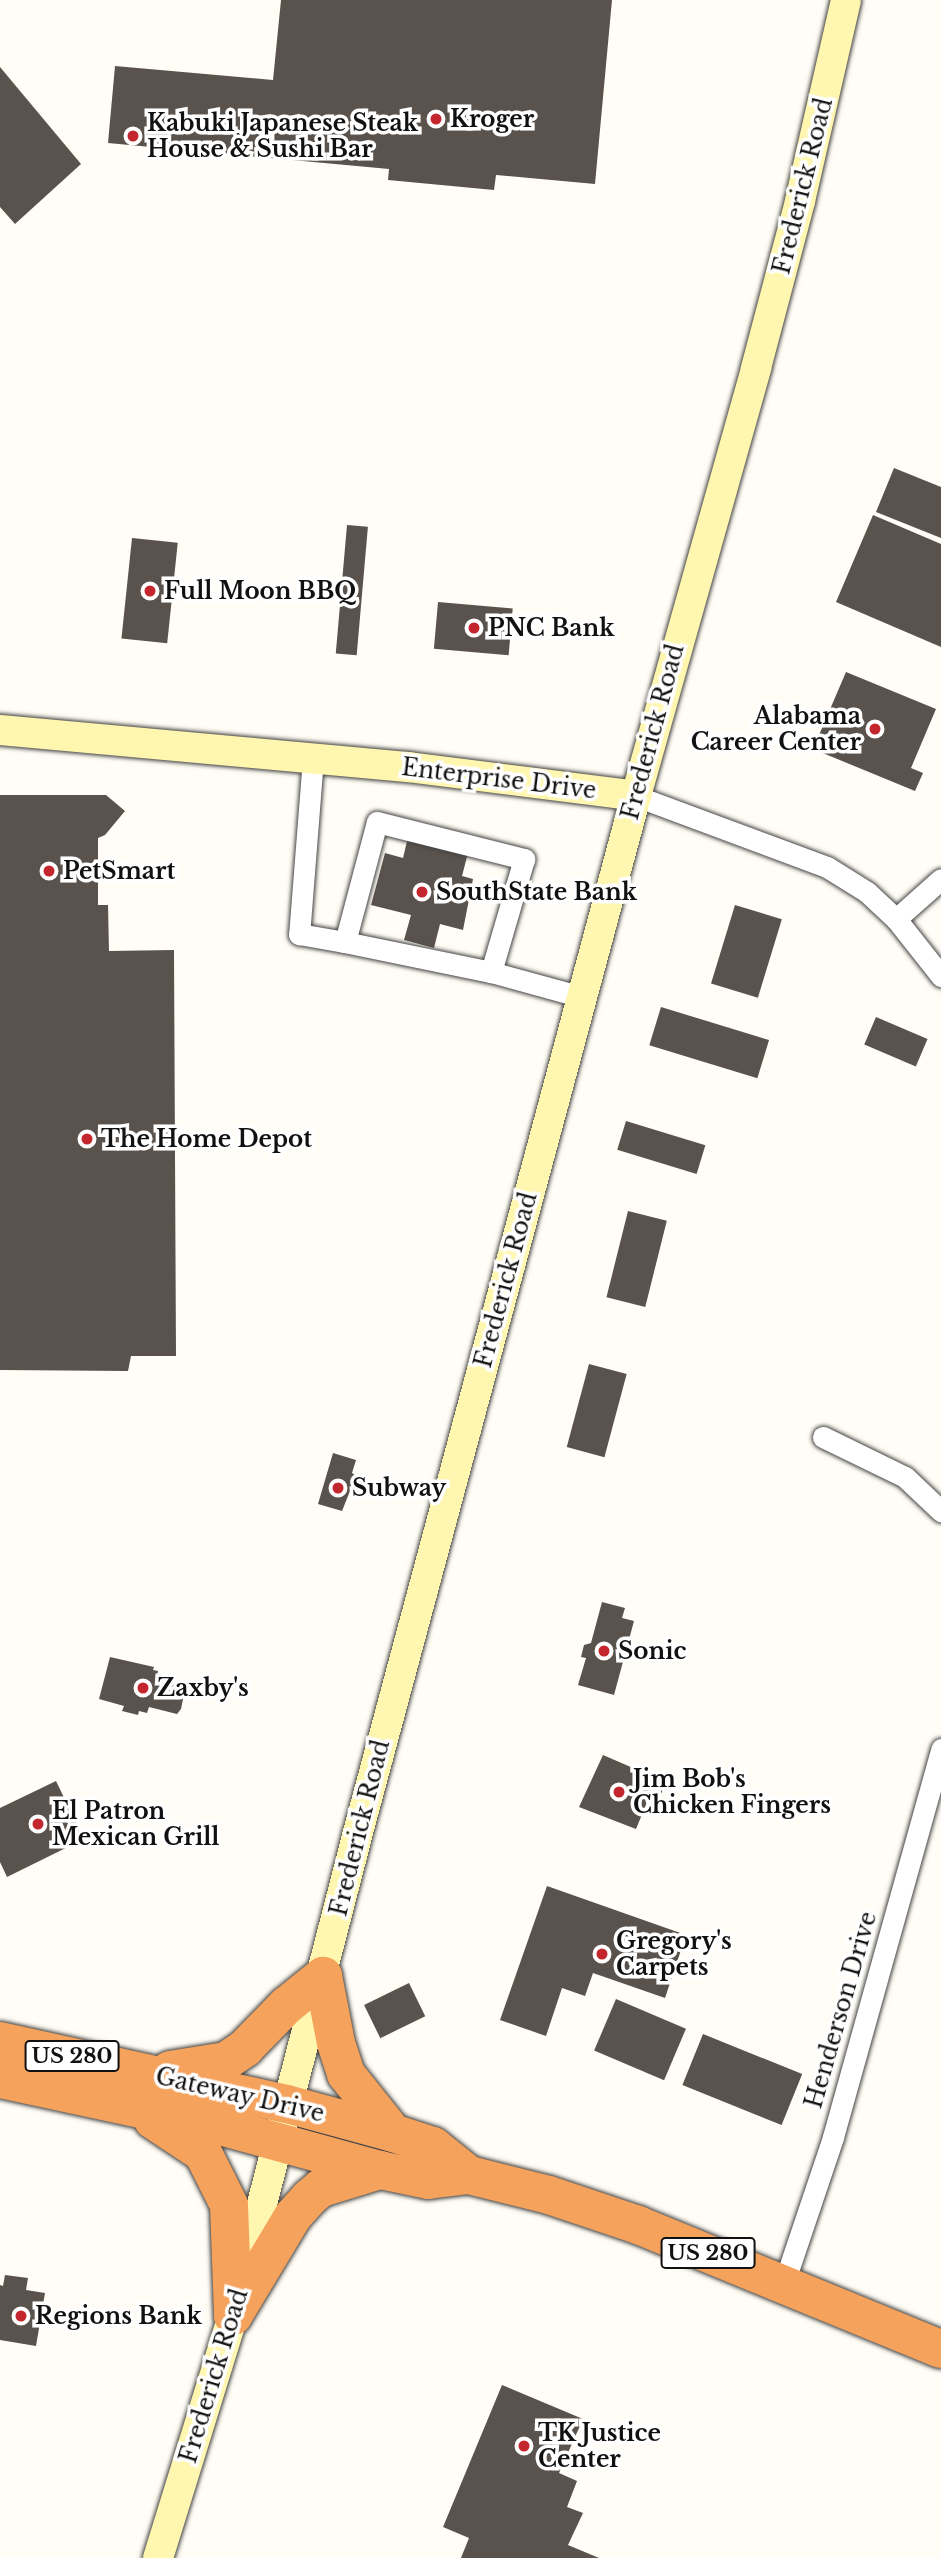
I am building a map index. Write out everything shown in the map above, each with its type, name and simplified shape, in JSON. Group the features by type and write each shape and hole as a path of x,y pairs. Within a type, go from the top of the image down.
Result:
{"highway":[{"path":"233,2316 229,2204 203,2153 136,2088 226,2061 323,1976 335,2043 346,2074 393,2133"},
{"name":"Gateway Drive","path":"0,2041 136,2088 278,2142 428,2180 469,2175 549,2195 638,2225 941,2350"},
{"name":"Gateway Drive","path":"0,2080 136,2088 288,2104 433,2146 469,2175"},
{"path":"233,2316 293,2216 309,2198 321,2188 380,2170"}],"main road":[{"name":"Frederick Road","path":"158,2558 233,2316 357,1836 636,796 759,359 800,201 846,0"},
{"name":"Enterprise Drive","path":"0,730 408,767 636,796"}],"street":[{"path":"313,758 299,934 491,972 582,997"},
{"name":"Enterprise Drive","path":"636,796 827,867 867,892 896,919 941,976"},
{"path":"345,942 377,822 524,859 491,972"},
{"path":"896,919 941,879"},
{"path":"823,1437 905,1477 941,1511"},
{"name":"Henderson Drive","path":"784,2283 833,2137 941,1749"}],"building":[{"name":"Kroger","path":"281,0 612,0 595,184 496,175 494,190 388,180 389,169 108,143 115,66 273,80"},
{"path":"0,67 81,164 15,224 0,207"},
{"path":"894,468 941,487 941,538 876,512"},
{"path":"873,515 941,544 941,647 836,602"},
{"path":"347,525 368,527 357,655 336,654"},
{"name":"Full Moon BBQ","path":"132,538 178,543 167,643 121,638"},
{"name":"PNC Bank","path":"438,602 513,609 509,655 434,649"},
{"name":"Alabama Career Center","path":"846,672 936,709 911,768 923,773 915,791 813,749"},
{"name":"The Home Depot","path":"0,795 106,795 125,811 105,835 98,838 98,905 108,905 109,951 174,950 176,1356 131,1356 128,1371 0,1370"},
{"name":"SouthState Bank","path":"408,837 468,853 462,876 473,879 463,930 440,924 434,948 404,940 411,915 371,905 385,853 403,858"},
{"path":"735,905 782,919 758,998 711,983"},
{"path":"661,1007 769,1040 757,1078 649,1045"},
{"path":"876,1017 928,1039 916,1066 864,1045"},
{"path":"626,1121 705,1145 697,1174 617,1150"},
{"path":"628,1211 667,1221 645,1307 606,1297"},
{"path":"589,1364 627,1374 604,1457 567,1447"},
{"name":"Subway","path":"333,1453 356,1460 352,1473 356,1476 342,1511 318,1504"},
{"name":"Sonic","path":"602,1602 625,1608 622,1618 634,1621 614,1695 578,1685 586,1658 581,1657 584,1645 591,1643"},
{"name":"Zaxby's","path":"110,1657 154,1667 153,1670 158,1671 157,1676 186,1684 181,1709 177,1714 149,1707 147,1713 139,1711 138,1715 122,1711 124,1706 99,1699"},
{"name":"Jim Bob's Chicken Fingers","path":"603,1755 654,1777 657,1772 668,1777 661,1794 652,1790 636,1829 579,1807"},
{"name":"El Patron Mexican Grill","path":"56,1781 84,1839 7,1877 0,1862 0,1808"},
{"name":"Gregory's Carpets","path":"547,1886 686,1935 665,1998 593,1973 585,1996 562,1988 546,2036 500,2020"},
{"path":"409,1983 425,2016 380,2038 364,2005"},
{"path":"616,1999 686,2029 664,2080 594,2051"},
{"path":"703,2034 802,2074 782,2125 682,2085"},
{"name":"Regions Bank","path":"5,2275 28,2278 26,2290 45,2293 36,2346 0,2340 0,2285 3,2286"},
{"name":"TK Justice Center","path":"502,2385 583,2419 559,2473 577,2481 567,2507 583,2513 568,2545 599,2558 461,2558 469,2538 443,2527"}],"place":[{"name":"Kroger","path":"436,119"},
{"name":"Kabuki Japanese Steak House & Sushi Bar","path":"133,136"},
{"name":"Full Moon BBQ","path":"150,591"},
{"name":"PNC Bank","path":"474,628"},
{"name":"Alabama Career Center","path":"875,729"},
{"name":"PetSmart","path":"49,871"},
{"name":"SouthState Bank","path":"422,892"},
{"name":"The Home Depot","path":"87,1139"},
{"name":"Subway","path":"338,1488"},
{"name":"Sonic","path":"604,1651"},
{"name":"Zaxby's","path":"143,1688"},
{"name":"Jim Bob's Chicken Fingers","path":"619,1792"},
{"name":"El Patron Mexican Grill","path":"38,1824"},
{"name":"Gregory's Carpets","path":"602,1954"},
{"name":"Regions Bank","path":"21,2316"},
{"name":"TK Justice Center","path":"524,2446"}]}
